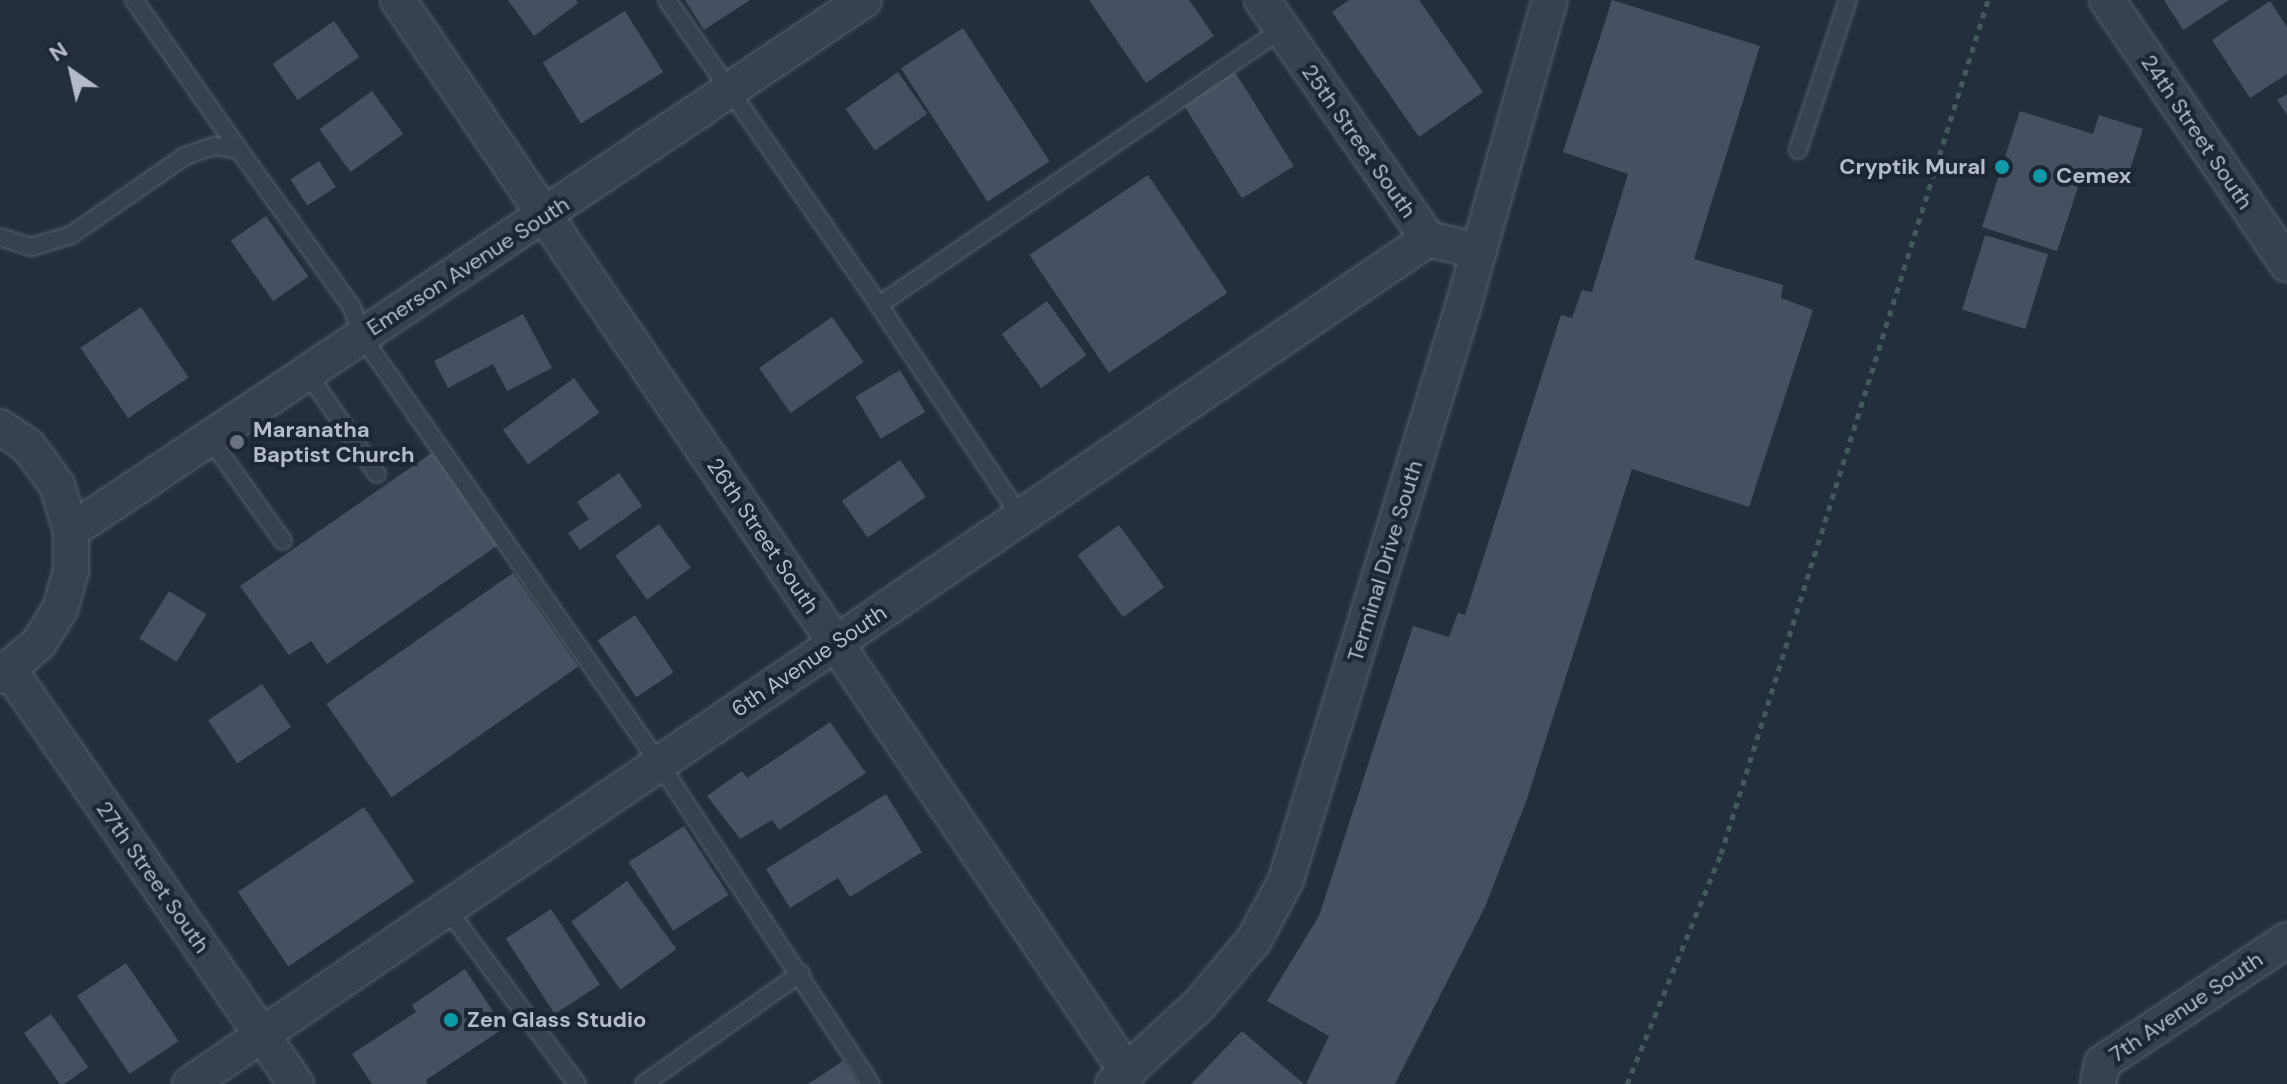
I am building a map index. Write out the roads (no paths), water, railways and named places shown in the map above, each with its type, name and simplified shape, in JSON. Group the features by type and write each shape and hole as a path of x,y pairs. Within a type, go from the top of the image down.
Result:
{"street":[{"name":"26th Street South","path":"398,0 835,643 1120,1079"},
{"name":"Emerson Avenue South","path":"71,531 308,374 361,335 546,216 864,0"},
{"name":"25th Street South","path":"1262,0 1428,239 1478,251"},
{"name":"Terminal Drive South","path":"1120,1079 1199,1005 1254,940 1286,880 1478,251 1550,0"},
{"name":"24th Street South","path":"2107,0 2287,264"},
{"name":"6th Avenue South","path":"190,1084 1428,239"},
{"name":"27th Street South","path":"0,427 28,446 57,485 71,531 71,571 60,609 39,643 5,673 296,1084"},
{"name":"7th Avenue South","path":"2098,1084 2102,1063 2287,940"}],"lane":[{"path":"134,0 352,307 361,335 659,763 801,973 871,1084"},
{"path":"667,0 879,305 1020,516"},
{"path":"1798,150 1848,0"},
{"path":"879,305 1282,29"},
{"path":"0,237 31,247 71,235 185,156 214,146 239,150"},
{"path":"308,374 377,474"},
{"path":"210,439 283,541"},
{"path":"447,909 577,1084"},
{"path":"644,1084 801,973"}],"place":[{"name":"Cryptik Mural","path":"2002,167"},
{"name":"Cemex","path":"2040,176"},
{"name":"Maranatha Baptist Church","path":"237,442"},
{"name":"Zen Glass Studio","path":"451,1020"}]}
